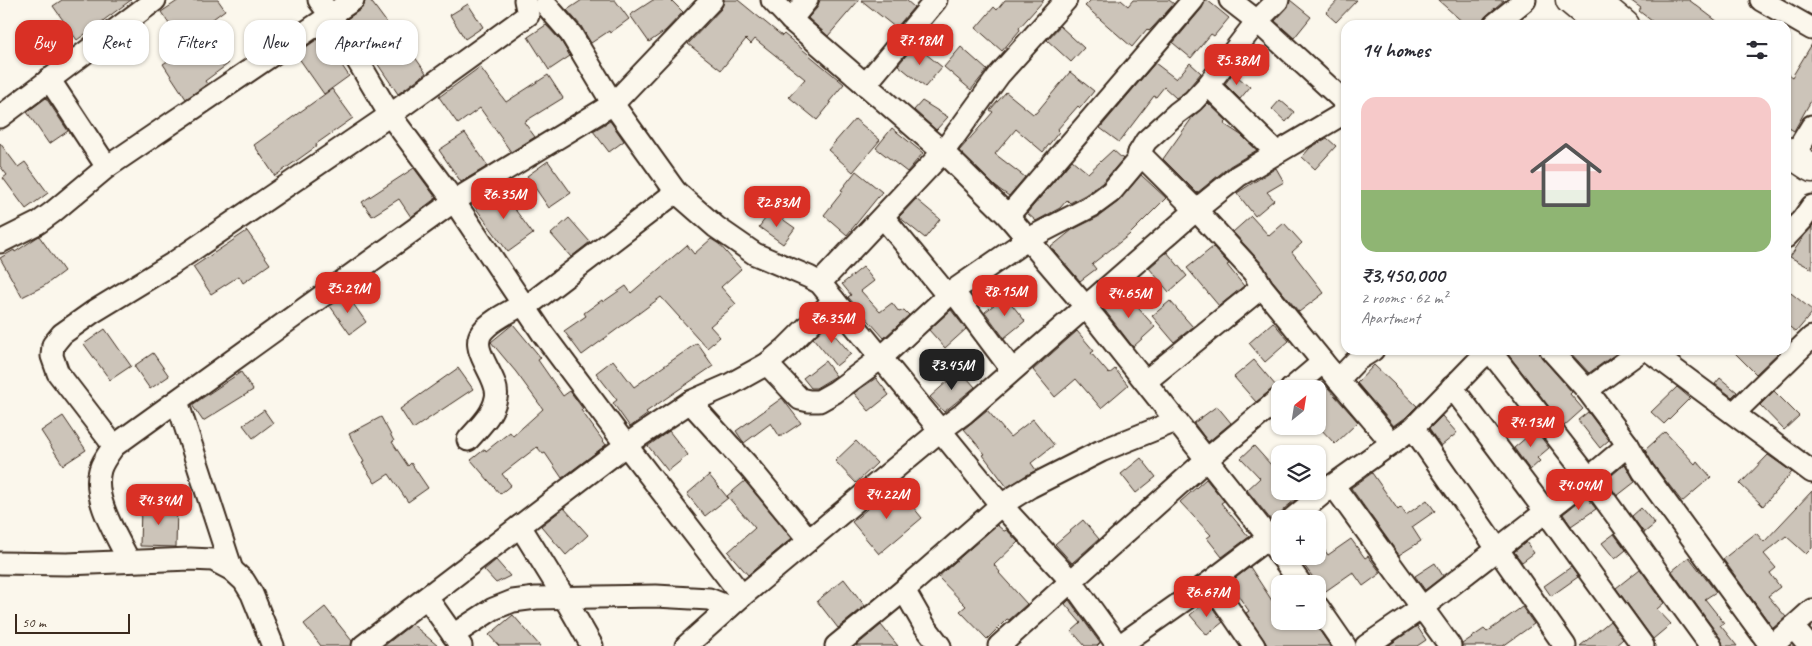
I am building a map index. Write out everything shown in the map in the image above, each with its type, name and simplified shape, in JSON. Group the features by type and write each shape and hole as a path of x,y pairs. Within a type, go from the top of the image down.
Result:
{"highway":[{"path":"1570,0 1594,20"},
{"path":"1595,0 1619,20"},
{"path":"1794,162 1812,187"}],"street":[{"path":"0,117 155,0"},
{"path":"0,242 53,212 107,167 325,8 353,0"},
{"path":"129,561 106,514 98,491 100,469 114,446 454,201 613,104 712,0"},
{"path":"772,0 791,20 943,152 1008,216 1085,306 1146,381 1206,460 1271,538"},
{"path":"791,20 807,0"},
{"path":"866,85 936,0"},
{"path":"820,284 943,152 999,75 1066,0"},
{"path":"1008,216 1193,0"},
{"path":"1230,0 1257,21 1341,98"},
{"path":"767,364 800,399 809,402 819,401 835,392 881,358 950,294 1028,240 1092,206 1111,192 1137,161 1146,141 1193,101 1208,85 1257,21 1278,0"},
{"path":"1500,20 1526,0"},
{"path":"1761,0 1812,29"},
{"path":"114,446 58,373 52,356 54,345 62,334 172,264 390,115 538,5 571,34 613,104 676,192 716,227 755,254 809,276 820,284 1001,505 1071,581 1119,646 1210,582 1271,548"},
{"path":"325,8 390,115 454,201 544,334 626,445 736,602"},
{"path":"49,79 107,167"},
{"path":"1208,85 1276,152"},
{"path":"686,646 809,540 941,430 963,414 1196,210 1238,176 1341,115"},
{"path":"1794,162 1812,126"},
{"path":"1139,153 1196,210 1254,273 1262,287 1392,443"},
{"path":"468,440 488,417 497,398 496,388 482,358 478,344 480,334 488,326 525,305 676,192"},
{"path":"1791,232 1812,206"},
{"path":"883,217 950,294 1012,370"},
{"path":"1146,381 1262,287"},
{"path":"363,646 626,445 690,402 729,385 767,364 786,348 834,300"},
{"path":"1338,380 1357,360 1365,355"},
{"path":"1303,510 1333,485 1413,428 1485,355"},
{"path":"1494,355 1589,478 1711,646"},
{"path":"1556,355 1587,390 1628,445 1643,471 1772,646 1812,610"},
{"path":"1587,390 1635,355"},
{"path":"1655,355 1812,471"},
{"path":"1734,413 1788,355"},
{"path":"1302,380 1323,362"},
{"path":"1452,387 1643,646"},
{"path":"177,401 232,570"},
{"path":"690,402 749,467 809,540"},
{"path":"998,646 1206,460 1271,406"},
{"path":"836,646 904,590 1001,505 1030,487 1100,451 1176,422"},
{"path":"1413,428 1565,646"},
{"path":"1366,646 1423,607 1546,512 1628,445"},
{"path":"1333,485 1450,646"},
{"path":"520,526 592,646"},
{"path":"0,563 67,564 190,559 213,560 232,570 244,581 252,594 273,646"},
{"path":"1210,582 1254,646"},
{"path":"904,590 924,625 940,646"},
{"path":"427,598 457,640 493,609 513,601 564,597 673,597 736,602"},
{"path":"1326,618 1346,646"},
{"path":"1793,627 1809,646"}],"building":[{"path":"62,0 131,0 104,20 83,20 83,36 77,40 73,34 73,20 63,20 53,6"},
{"path":"179,0 218,0 225,10 211,20 166,20 161,12"},
{"path":"365,0 370,0 385,20 348,20 364,6"},
{"path":"582,0 615,0 629,19 610,33 609,31 591,43 581,26 567,10"},
{"path":"653,0 671,0 683,12 665,31 649,42 630,15"},
{"path":"724,0 738,0 782,36 784,34 844,84 817,120 789,97 805,79 755,39 751,44 746,39 721,70 688,44 721,9"},
{"path":"820,0 859,0 828,36 808,18 817,8"},
{"path":"861,0 906,0 914,7 896,28"},
{"path":"1005,0 1044,0 1002,51 976,28 994,7 997,10"},
{"path":"1091,0 1121,0 1128,6 1133,0 1169,0 1174,4 1149,31 1147,29 1132,47 1085,6"},
{"path":"1205,0 1229,18 1214,36 1211,34 1191,58 1173,43 1202,8"},
{"path":"1290,0 1311,17 1294,38 1275,21 1287,8"},
{"path":"1338,0 1357,0 1336,22 1326,13"},
{"path":"1438,0 1504,0 1486,16 1484,20 1460,20"},
{"path":"1630,0 1689,0 1715,20 1651,20 1639,11 1641,8"},
{"path":"468,4 483,27 465,39 450,15"},
{"path":"546,25 561,41 570,56 549,70 528,37"},
{"path":"1060,26 1084,48 1071,62 1047,40"},
{"path":"316,40 316,65 342,65 349,76 324,94 304,65 306,65 306,47"},
{"path":"1812,44 1812,99 1794,131 1791,129 1792,77"},
{"path":"915,45 942,67 925,87 898,65"},
{"path":"961,47 987,70 971,90 944,67"},
{"path":"418,62 426,73 398,94 378,65 418,65"},
{"path":"1155,63 1176,79 1190,63 1201,73 1185,92 1176,98 1164,87 1156,97 1154,96 1119,142 1100,128"},
{"path":"164,65 227,65 205,81 207,84 186,99"},
{"path":"480,67 506,102 548,75 563,98 524,122 535,137 511,152 480,108 458,124 439,97"},
{"path":"1070,72 1094,91 1080,108 1078,106 1057,130 1059,132 1043,152 1016,129 995,154 1025,177 1009,196 996,187 959,151 993,112 990,110 1006,92 1033,114 1036,113"},
{"path":"1233,73 1250,87 1240,99 1225,84"},
{"path":"332,89 353,118 275,176 254,145"},
{"path":"46,98 68,131 49,144 27,112"},
{"path":"1280,100 1294,112 1286,122 1272,109"},
{"path":"922,101 948,117 936,130 914,110"},
{"path":"1208,103 1227,121 1224,124 1241,135 1257,150 1230,166 1197,193 1163,159 1192,118"},
{"path":"855,119 880,140 853,172 828,150"},
{"path":"610,121 624,141 609,152 593,131"},
{"path":"892,128 923,153 907,172 876,148"},
{"path":"465,133 488,166 461,182 439,150"},
{"path":"1327,138 1336,146 1315,169 1302,157 1310,148"},
{"path":"0,143 18,167 25,162 48,193 26,209 3,178 7,175 0,166"},
{"path":"1113,150 1123,159 1102,183 1070,203 1067,200 1060,208 1036,221 1027,213 1072,160 1088,173"},
{"path":"548,161 571,193 549,208 527,176"},
{"path":"414,168 436,198 411,217 399,199 372,216 362,202"},
{"path":"1276,168 1284,182 1267,192 1274,200 1255,216 1237,193"},
{"path":"856,171 882,192 847,235 824,215"},
{"path":"1141,175 1166,198 1129,235 1092,264 1096,269 1080,281 1051,247 1072,230 1098,217 1118,202"},
{"path":"500,189 533,234 508,252 475,207"},
{"path":"916,199 940,219 925,238 899,217"},
{"path":"771,211 795,228 783,244 759,227"},
{"path":"1251,216 1269,236 1284,223 1302,243 1292,252 1324,293 1299,312 1272,280 1263,265 1233,232"},
{"path":"569,218 590,242 571,257 551,234"},
{"path":"1812,227 1812,269 1791,258"},
{"path":"247,231 270,264 243,283 239,276 211,294 193,267"},
{"path":"39,236 64,271 44,286 22,297 0,258 14,250 15,252"},
{"path":"711,239 719,244 741,269 721,287 736,304 710,326 720,337 707,348 661,297 582,355 564,331 586,316 584,313 626,286 631,293 687,245 694,254"},
{"path":"1213,247 1229,264 1227,265 1244,286 1219,306 1187,268"},
{"path":"1167,252 1187,276 1169,292 1149,268"},
{"path":"863,267 874,281 861,291 880,312 892,303 899,312 904,310 909,315 884,338 848,297 851,295 842,284"},
{"path":"1123,291 1155,327 1133,347 1103,308"},
{"path":"1791,293 1812,310 1812,313 1796,332 1791,328"},
{"path":"347,295 366,322 350,334 330,306"},
{"path":"1005,296 1025,321 1004,338 985,312"},
{"path":"1170,301 1193,327 1174,342 1152,316"},
{"path":"951,310 966,329 945,348 929,330"},
{"path":"833,319 839,326 832,332 851,354 836,366 813,338"},
{"path":"1273,322 1289,341 1265,362 1249,343"},
{"path":"513,324 541,358 538,360 563,396 570,391 606,445 562,478 545,453 543,454 537,447 502,474 511,485 500,494 471,460 510,432 513,436 543,409 491,342"},
{"path":"105,329 131,366 110,380 84,344"},
{"path":"1077,331 1094,351 1091,353 1109,374 1115,369 1128,385 1101,408 1076,379 1055,397 1033,370"},
{"path":"697,343 713,366 646,412 648,414 630,427 613,403 617,400 596,373 613,360 634,387"},
{"path":"153,353 169,376 150,389 134,366"},
{"path":"1509,355 1541,355 1572,392 1570,394 1583,409 1564,426"},
{"path":"1573,355 1614,355 1589,373"},
{"path":"1737,355 1776,355 1756,374"},
{"path":"1254,360 1271,380 1271,390 1256,402 1234,377"},
{"path":"825,361 836,376 816,388 811,388 803,378"},
{"path":"1374,365 1417,406 1394,426 1357,383"},
{"path":"458,368 473,389 413,429 400,409"},
{"path":"960,370 975,387 944,412 930,397"},
{"path":"241,372 253,390 203,421 192,405"},
{"path":"876,378 889,395 869,411 854,393"},
{"path":"1720,378 1737,392 1732,397 1715,384"},
{"path":"1326,386 1358,422 1335,444 1326,434"},
{"path":"1677,387 1690,398 1664,424 1651,412"},
{"path":"1774,391 1799,416 1784,430 1760,405"},
{"path":"782,398 801,423 780,437 771,423 744,443 736,431"},
{"path":"1217,406 1231,423 1208,442 1194,423"},
{"path":"264,410 273,423 253,438 243,425"},
{"path":"987,410 1010,437 1033,419 1054,445 1031,463 1036,470 1007,487 983,455 985,454 964,429"},
{"path":"1588,412 1609,440 1600,448 1578,420"},
{"path":"63,416 86,450 63,465 41,431"},
{"path":"1442,416 1457,433 1441,446 1429,429"},
{"path":"381,417 394,441 392,442 408,466 411,463 428,488 408,502 389,474 375,483 362,463 364,462 349,434"},
{"path":"1532,425 1549,448 1537,458 1540,461 1530,470 1514,448 1528,436 1524,431"},
{"path":"669,431 688,455 668,471 648,446"},
{"path":"1665,432 1695,464 1697,461 1711,477 1682,502 1653,464 1645,450"},
{"path":"856,441 877,463 856,483 835,461"},
{"path":"1254,446 1271,465 1271,500 1295,500 1284,510 1271,510 1271,520 1247,490 1260,478 1241,458"},
{"path":"1768,455 1792,472 1763,506 1740,484"},
{"path":"1141,458 1156,477 1136,493 1121,474"},
{"path":"1625,464 1635,482 1617,496 1606,480"},
{"path":"1372,473 1398,510 1401,507 1406,515 1427,500 1435,511 1412,527 1421,541 1399,555 1351,488"},
{"path":"709,475 728,498 705,516 687,494"},
{"path":"1206,479 1224,501 1221,503 1249,537 1222,557 1207,538 1211,535 1180,502"},
{"path":"745,481 792,538 748,575 728,552 755,528 727,496"},
{"path":"895,485 922,518 879,554 852,522"},
{"path":"1812,491 1812,548 1806,554 1786,536 1764,554 1776,568 1770,573 1780,587 1768,596 1786,617 1773,628 1723,559 1756,533 1764,542"},
{"path":"1586,496 1596,509 1571,526 1563,514"},
{"path":"141,506 177,506 176,547 140,546"},
{"path":"564,508 588,535 566,555 541,526"},
{"path":"1641,508 1655,524 1644,533 1632,516"},
{"path":"1083,520 1099,539 1072,563 1055,544"},
{"path":"997,525 1004,531 1007,530 1018,542 994,565 1027,604 1009,620 1007,619 987,639 960,611 966,606 938,577"},
{"path":"1614,534 1626,550 1615,559 1602,543"},
{"path":"1351,539 1365,558 1368,556 1381,573 1363,586 1353,572 1326,591 1326,575 1311,575 1304,565 1326,565 1326,552 1328,555"},
{"path":"1526,542 1534,553 1522,562 1514,552"},
{"path":"1689,557 1716,592 1705,599 1724,623 1720,625 1737,646 1723,646 1721,639 1672,571"},
{"path":"496,560 510,576 496,583 484,570"},
{"path":"1435,563 1443,576 1425,590 1415,576"},
{"path":"1250,567 1271,599 1271,630 1319,630 1330,646 1268,646 1246,613 1249,611 1229,583"},
{"path":"1571,567 1578,577 1551,596 1544,586"},
{"path":"1640,569 1664,603 1657,609 1671,624 1653,639 1616,588"},
{"path":"844,579 865,606 838,628 817,601"},
{"path":"1069,600 1100,643 1097,646 1085,646 1072,631 1081,623 1065,604"},
{"path":"1207,601 1223,622 1207,635 1190,615"},
{"path":"325,607 352,641 351,646 321,646 304,624"},
{"path":"1522,607 1534,624 1503,646 1462,646 1462,644 1484,629 1487,632"},
{"path":"513,615 540,646 499,646 489,635"},
{"path":"1610,621 1623,639 1615,646 1580,646"},
{"path":"412,624 438,646 384,646"},
{"path":"881,625 898,646 856,646"},
{"path":"1417,626 1426,640 1417,646 1388,646"}]}
